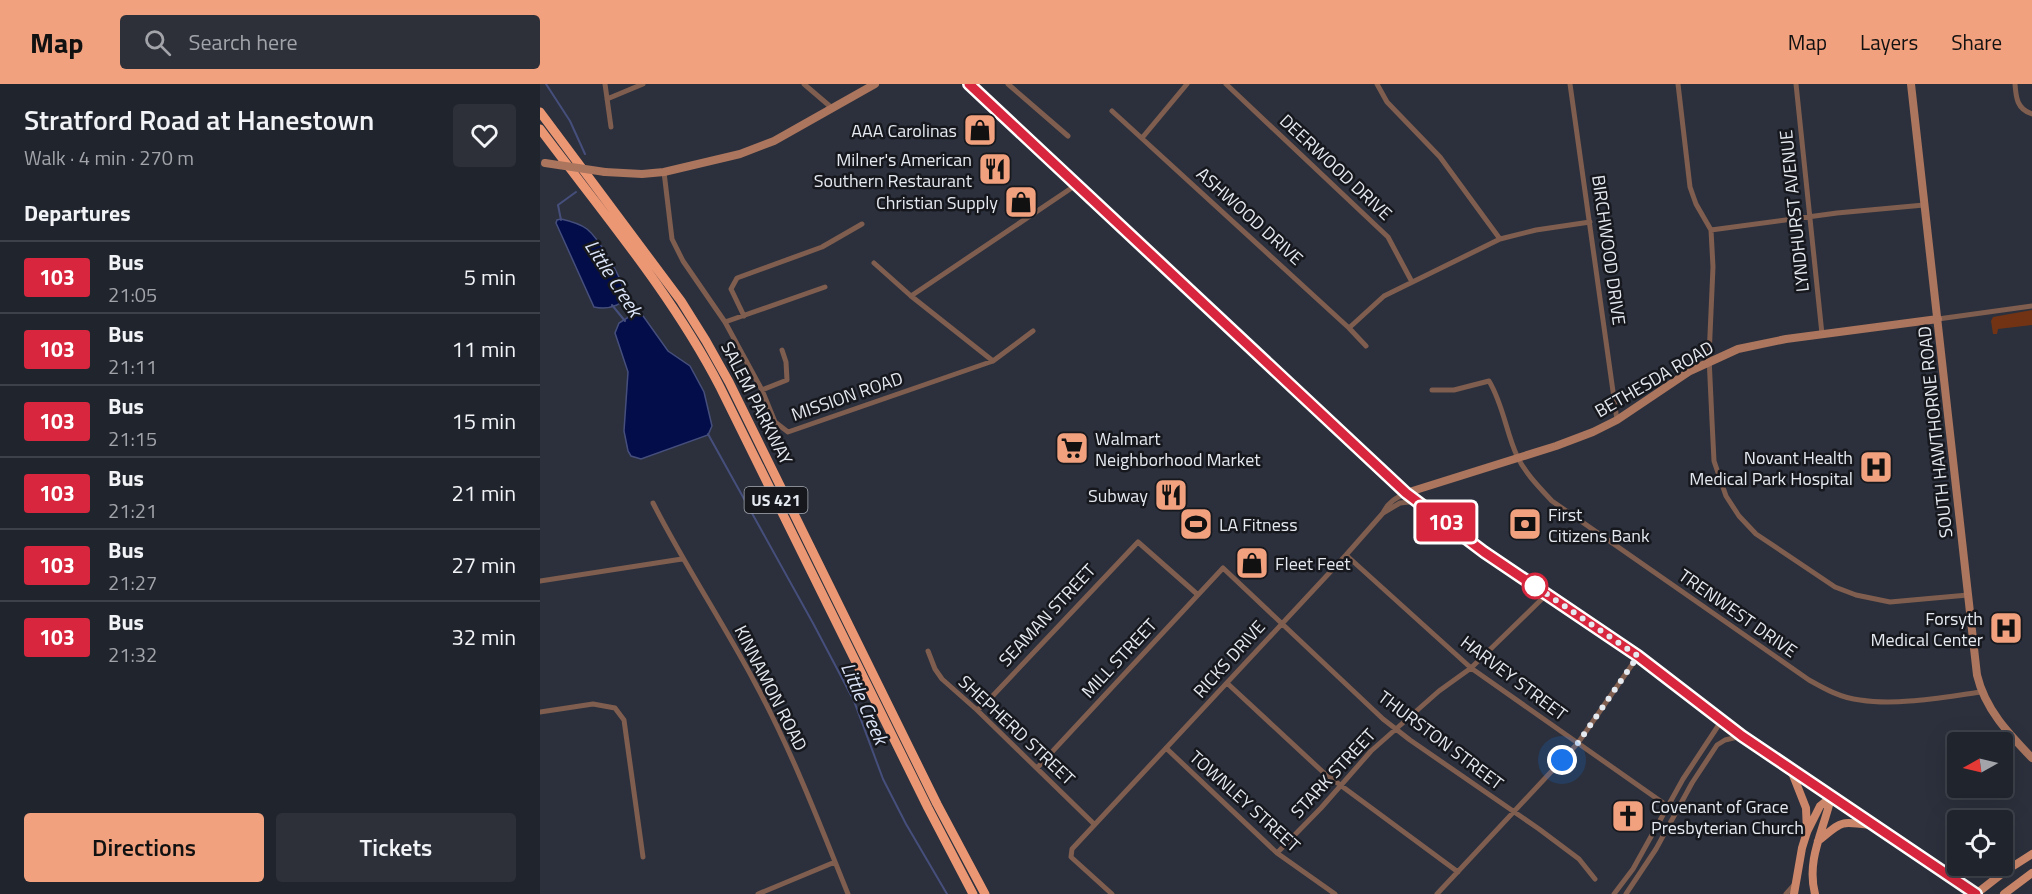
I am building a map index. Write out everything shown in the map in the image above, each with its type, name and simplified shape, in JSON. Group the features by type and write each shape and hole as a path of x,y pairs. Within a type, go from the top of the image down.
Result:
{"highway":[{"name":"SALEM PARKWAY","path":"540,112 681,301 712,351 937,804 985,894"},
{"name":"SALEM PARKWAY","path":"540,129 659,288 698,346 973,894"}],"main road":[{"path":"969,84 1406,493 1484,552 1638,656 1790,770 1976,894 2032,854"},
{"path":"1790,770 1806,808 1808,832"},
{"path":"1794,889 1802,848 1808,832 1820,806 1831,797"},
{"path":"1815,894 1812,868 1831,797"},
{"path":"1818,841 1831,829 1846,822 1872,825"},
{"path":"2004,894 2032,873"}],"street":[{"path":"605,84 611,127"},
{"path":"607,99 643,84"},
{"path":"804,84 832,108"},
{"path":"543,163 605,172 642,174 664,172 740,154 774,141 875,84"},
{"path":"1008,84 1068,136"},
{"path":"1142,138 1187,84"},
{"name":"DEERWOOD DRIVE","path":"1226,84 1388,237 1412,282"},
{"path":"1377,84 1387,102 1440,158 1500,238"},
{"name":"BIRCHWOOD DRIVE","path":"1570,84 1617,420"},
{"path":"1678,84 1690,187 1696,204 1711,230 1713,258 1709,361 1714,460 1726,496 1739,516 1756,534 1834,587 1856,595 1890,602 1968,595"},
{"name":"LYNDHURST AVENUE","path":"1796,84 1822,334"},
{"name":"SOUTH HAWTHORNE ROAD","path":"1911,84 1977,675 1981,692 1991,712 2032,758"},
{"path":"2014,84 2019,105 2023,110 2032,114"},
{"name":"ASHWOOD DRIVE","path":"1112,111 1366,346"},
{"name":"MISSION ROAD","path":"664,172 672,238 683,261 725,322 762,390 775,422 788,432 993,361"},
{"path":"911,296 1076,185"},
{"path":"1711,230 1924,205"},
{"path":"1349,328 1384,296 1500,238 1590,222"},
{"path":"744,316 731,289 736,278 822,247 862,224"},
{"path":"874,263 911,296 993,361 1033,331"},
{"path":"725,322 825,287"},
{"name":"BETHESDA ROAD","path":"1406,493 1574,440 1617,420 1690,371 1738,349 1761,343 1822,334 2032,306"},
{"path":"762,390 787,380 786,362 782,350"},
{"name":"TRENWEST DRIVE","path":"1432,390 1454,390 1489,381 1496,393 1517,457 1533,481 1552,501 1796,673 1831,692 1860,700 1890,701 1981,692"},
{"name":"RICKS DRIVE","path":"1383,513 1386,506 1395,498 1406,493"},
{"name":"RICKS DRIVE","path":"1112,894 1071,857 1072,849 1383,513 1400,503 1418,501"},
{"name":"KINNAMON ROAD","path":"653,503 681,559 754,680 786,743 848,894"},
{"name":"SEAMAN STREET","path":"977,710 1138,542 1197,594"},
{"name":"HARVEY STREET","path":"1346,555 1471,668 1676,812"},
{"path":"540,581 681,559"},
{"name":"MILL STREET","path":"1037,768 1223,568"},
{"name":"THURSTON STREET","path":"1223,568 1383,719 1579,859 1596,879"},
{"name":"STARK STREET","path":"1277,853 1371,751 1439,691 1471,668 1547,594"},
{"name":"SHEPHERD STREET","path":"928,651 942,679 1094,824"},
{"path":"1437,894 1578,743 1638,656"},
{"path":"1227,683 1308,760 1340,787 1458,872"},
{"path":"540,712 593,704 615,708 624,720 644,857"},
{"path":"1614,894 1643,853 1695,759 1722,720"},
{"path":"1618,888 1626,894 1647,865 1692,783 1717,745 1742,736"},
{"name":"TOWNLEY STREET","path":"1166,748 1277,853 1335,894"},
{"path":"758,894 835,862"},
{"path":"1786,894 1794,889"}],"shaded area":[{"path":"2032,310 2032,325 1998,329 1997,334 1993,334 1991,321 1993,317"}],"water":[{"path":"561,219 584,227 598,242 621,283 624,299 621,303 609,307 594,307 556,223"},
{"path":"635,313 641,313 668,351 690,366 704,392 712,426 708,435 641,459 631,456 628,451 624,431 628,372 615,333 619,323"}],"waterway":[{"name":"Little Creek","path":"546,84 570,121 585,154"},
{"name":"Little Creek","path":"561,220 558,205 576,192"},
{"name":"Little Creek","path":"612,305 625,321"},
{"name":"Little Creek","path":"708,434 854,701 883,779 947,894"}],"bus line":[{"name":"103","path":"969,84 1406,493 1484,552 1638,656 1790,770 1976,894"}],"place":[{"name":"AAA Carolinas","path":"980,130"},
{"name":"Milner's American Southern Restaurant","path":"995,169"},
{"name":"Christian Supply","path":"1021,202"},
{"name":"Walmart Neighborhood Market","path":"1072,448"},
{"name":"Novant Health Medical Park Hospital","path":"1876,467"},
{"name":"Subway","path":"1171,495"},
{"name":"LA Fitness","path":"1196,524"},
{"name":"First Citizens Bank","path":"1525,524"},
{"name":"Fleet Feet","path":"1252,563"},
{"name":"Forsyth Medical Center","path":"2006,628"},
{"name":"Covenant of Grace Presbyterian Church","path":"1628,816"}],"route":[{"path":"1535,586 1532,584 1638,656 1578,743 1562,760"}]}
